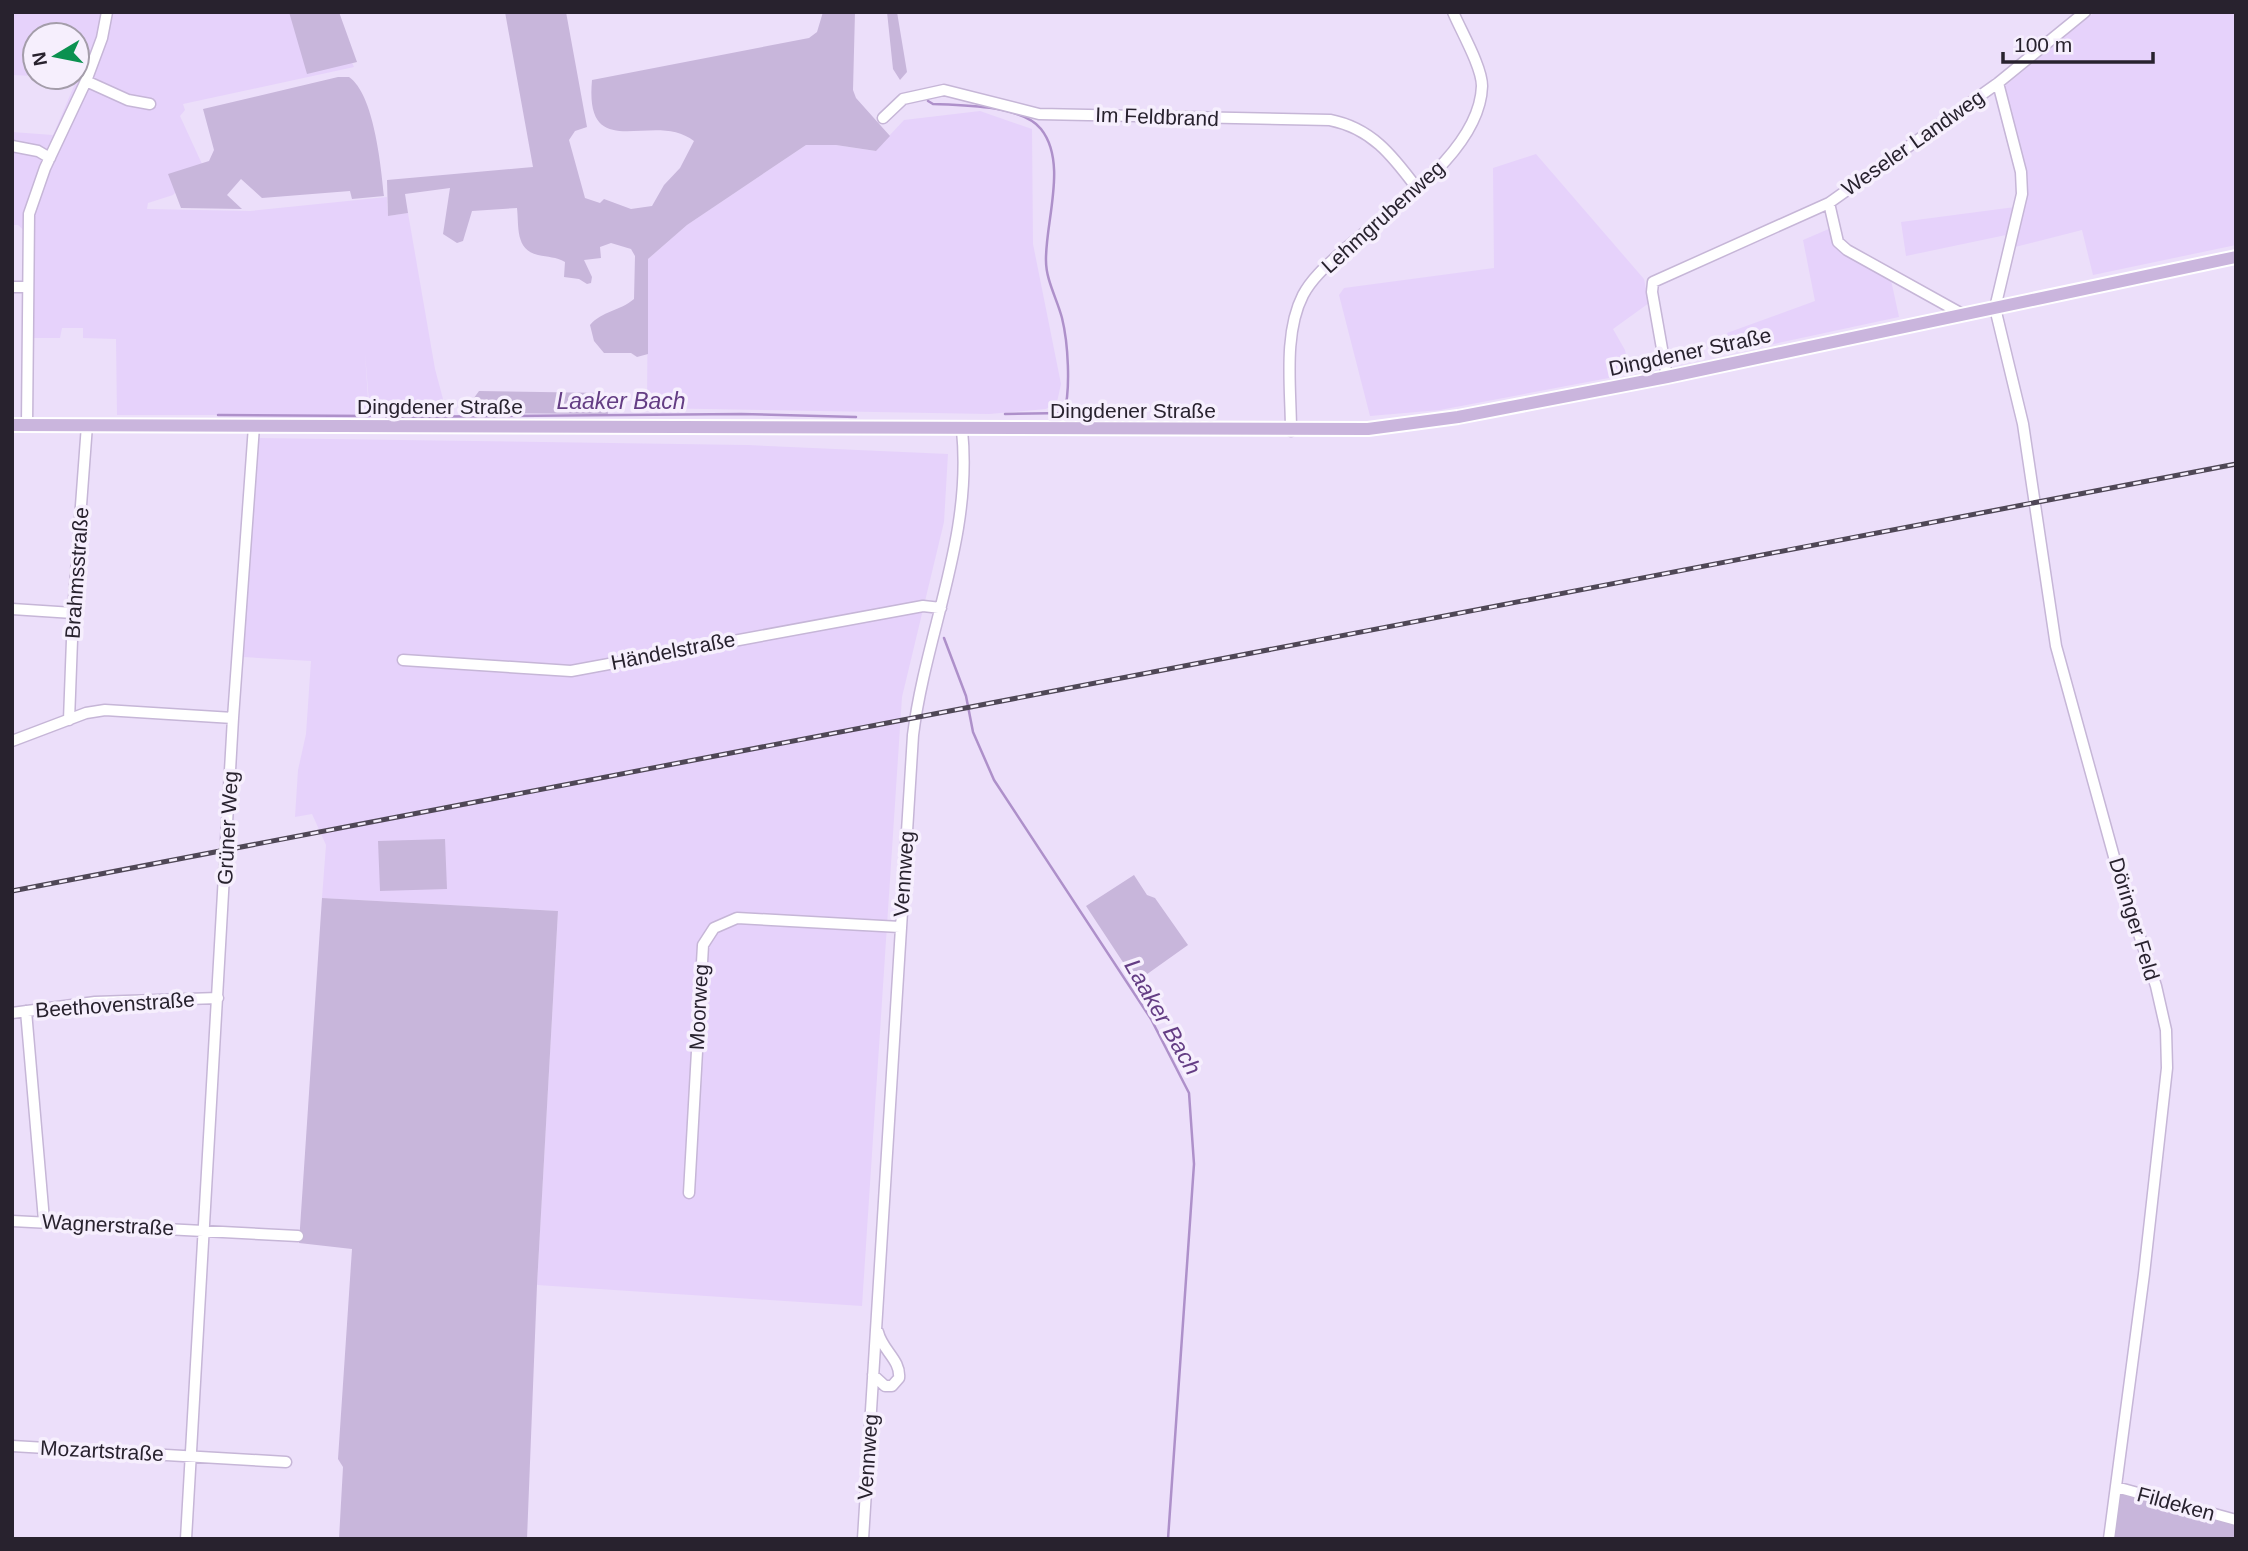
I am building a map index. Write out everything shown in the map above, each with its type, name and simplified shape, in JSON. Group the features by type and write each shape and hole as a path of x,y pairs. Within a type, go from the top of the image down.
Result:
{"main road":[{"name":"Dingdener Straße","path":"12,425 1291,431 1368,429 1411,424 1667,377 2236,257"}],"street":[{"path":"91,68 102,38 107,12"},
{"name":"Lehmgrubenweg","path":"1291,431 1293,332 1303,295 1322,270 1440,168 1468,135 1478,110 1482,84 1453,12"},
{"name":"Weseler Landweg","path":"1667,377 1652,292 1653,282 1829,203 1998,83 2085,12"},
{"path":"91,83 128,100 150,104"},
{"name":"Weseler Landweg","path":"1995,308 2022,194 2021,172 1998,83"},
{"name":"Im Feldbrand","path":"883,118 903,99 944,90 1039,114 1330,120 1351,124 1369,134 1384,147 1416,187"},
{"path":"27,425 26,287 29,214 50,158 81,91"},
{"path":"12,146 38,150 50,158"},
{"name":"Weseler Landweg","path":"1829,203 1838,242 1847,250 1964,314"},
{"path":"12,287 26,287"},
{"name":"Döringer Feld","path":"1995,308 2023,424 2056,646 2116,864 2156,986 2165,1030 2166,1082 2109,1539"},
{"name":"Brahmsstraße","path":"69,720 73,613 87,425"},
{"name":"Grüner Weg","path":"186,1539 233,718 254,426"},
{"name":"Vennweg","path":"863,1539 915,717 960,524 962,430"},
{"name":"Händelstraße","path":"404,660 571,671 923,606 941,608"},
{"path":"12,609 73,613"},
{"path":"12,741 105,710 233,718"},
{"name":"Moorweg","path":"689,1193 703,945 713,928 737,918 900,927"},
{"name":"Beethovenstraße","path":"12,1013 95,1002 218,998"},
{"path":"26,1011 44,1220"},
{"name":"Wagnerstraße","path":"12,1221 44,1220 204,1230"},
{"path":"204,1230 298,1236"},
{"name":"Vennweg","path":"873,1375 879,1383 891,1386 899,1378 900,1370 882,1344 876,1324"},
{"name":"Mozartstraße","path":"12,1446 191,1457"},
{"path":"191,1457 286,1462"},
{"name":"Fildeken","path":"2116,1487 2236,1520"}],"shaded area":[{"path":"12,12 329,12 354,67 183,104 185,110 180,116 202,164 173,195 148,203 147,209 250,211 387,197 388,216 408,213 435,369 443,399 442,415 370,415 365,353 369,415 117,415 116,339 83,338 83,328 62,328 60,338 28,338 29,235 18,225 12,225 12,132 53,135 72,91 91,91 91,21 21,21 21,75 12,75"},
{"path":"289,12 339,12 357,62 307,74"},
{"path":"505,12 566,12 587,127 575,131 569,140 585,198 600,203 604,199 631,209 652,206 664,185 680,168 694,141 678,133 660,130 610,129 599,122 592,106 592,80 809,38 817,32 823,12 855,12 853,90 856,98 890,136 876,151 836,145 806,145 687,225 648,259 648,354 637,357 631,353 604,353 594,341 590,325 634,299 635,256 631,249 611,243 600,247 601,258 584,260 592,277 591,283 587,284 579,279 564,277 565,262 538,255 525,248 520,236 517,208 472,211 463,241 457,243 443,234 450,188 405,194 408,213 388,216 387,180 533,167"},
{"path":"887,12 897,12 907,72 900,80 893,69"},
{"path":"2095,12 2236,12 2236,245 2093,275 2082,230 2003,250 2006,235 1906,256 1901,222 2015,207 2017,179 1994,95"},
{"path":"338,77 349,77 365,99 375,132 384,196 352,199 350,191 262,198 241,179 227,195 242,209 181,208 168,174 209,161 214,150 203,109"},
{"path":"980,111 1032,129 1033,244 1061,384 1057,402 1046,409 989,414 647,408 648,259 687,225 806,145 836,145 875,151 904,120"},
{"path":"1536,154 1644,279 1649,303 1613,329 1625,350 1630,374 1440,410 1370,416 1339,295 1344,288 1494,268 1493,168"},
{"path":"1831,228 1835,246 1891,280 1899,317 1732,353 1727,333 1815,301 1803,240"},
{"path":"479,391 605,393 608,414 463,413"},
{"path":"257,438 747,445 948,454 944,522 902,697 862,1306 537,1285 558,911 322,898 326,845 312,814 295,817 298,770 306,734 311,661 243,657"},
{"path":"445,839 447,889 380,891 378,841"},
{"path":"1134,875 1147,895 1155,898 1188,945 1136,982 1086,906"},
{"path":"322,898 558,911 537,1285 527,1539 339,1539 343,1467 338,1459 352,1249 299,1243"},
{"path":"2119,1494 2236,1526 2236,1539 2113,1539"}],"waterway":[{"path":"928,101 933,104 990,108 1020,115 1041,129 1053,158 1053,193 1046,261 1066,340 1066,403 1064,413 1005,414"},
{"name":"Laaker Bach","path":"386,417 741,414 856,417"},
{"name":"Laaker Bach","path":"218,415 370,416"},
{"name":"Laaker Bach","path":"944,638 966,696 973,732 994,780 1151,1019 1189,1093 1194,1164 1168,1539"}],"railway":[{"path":"12,891 2236,464"}]}
